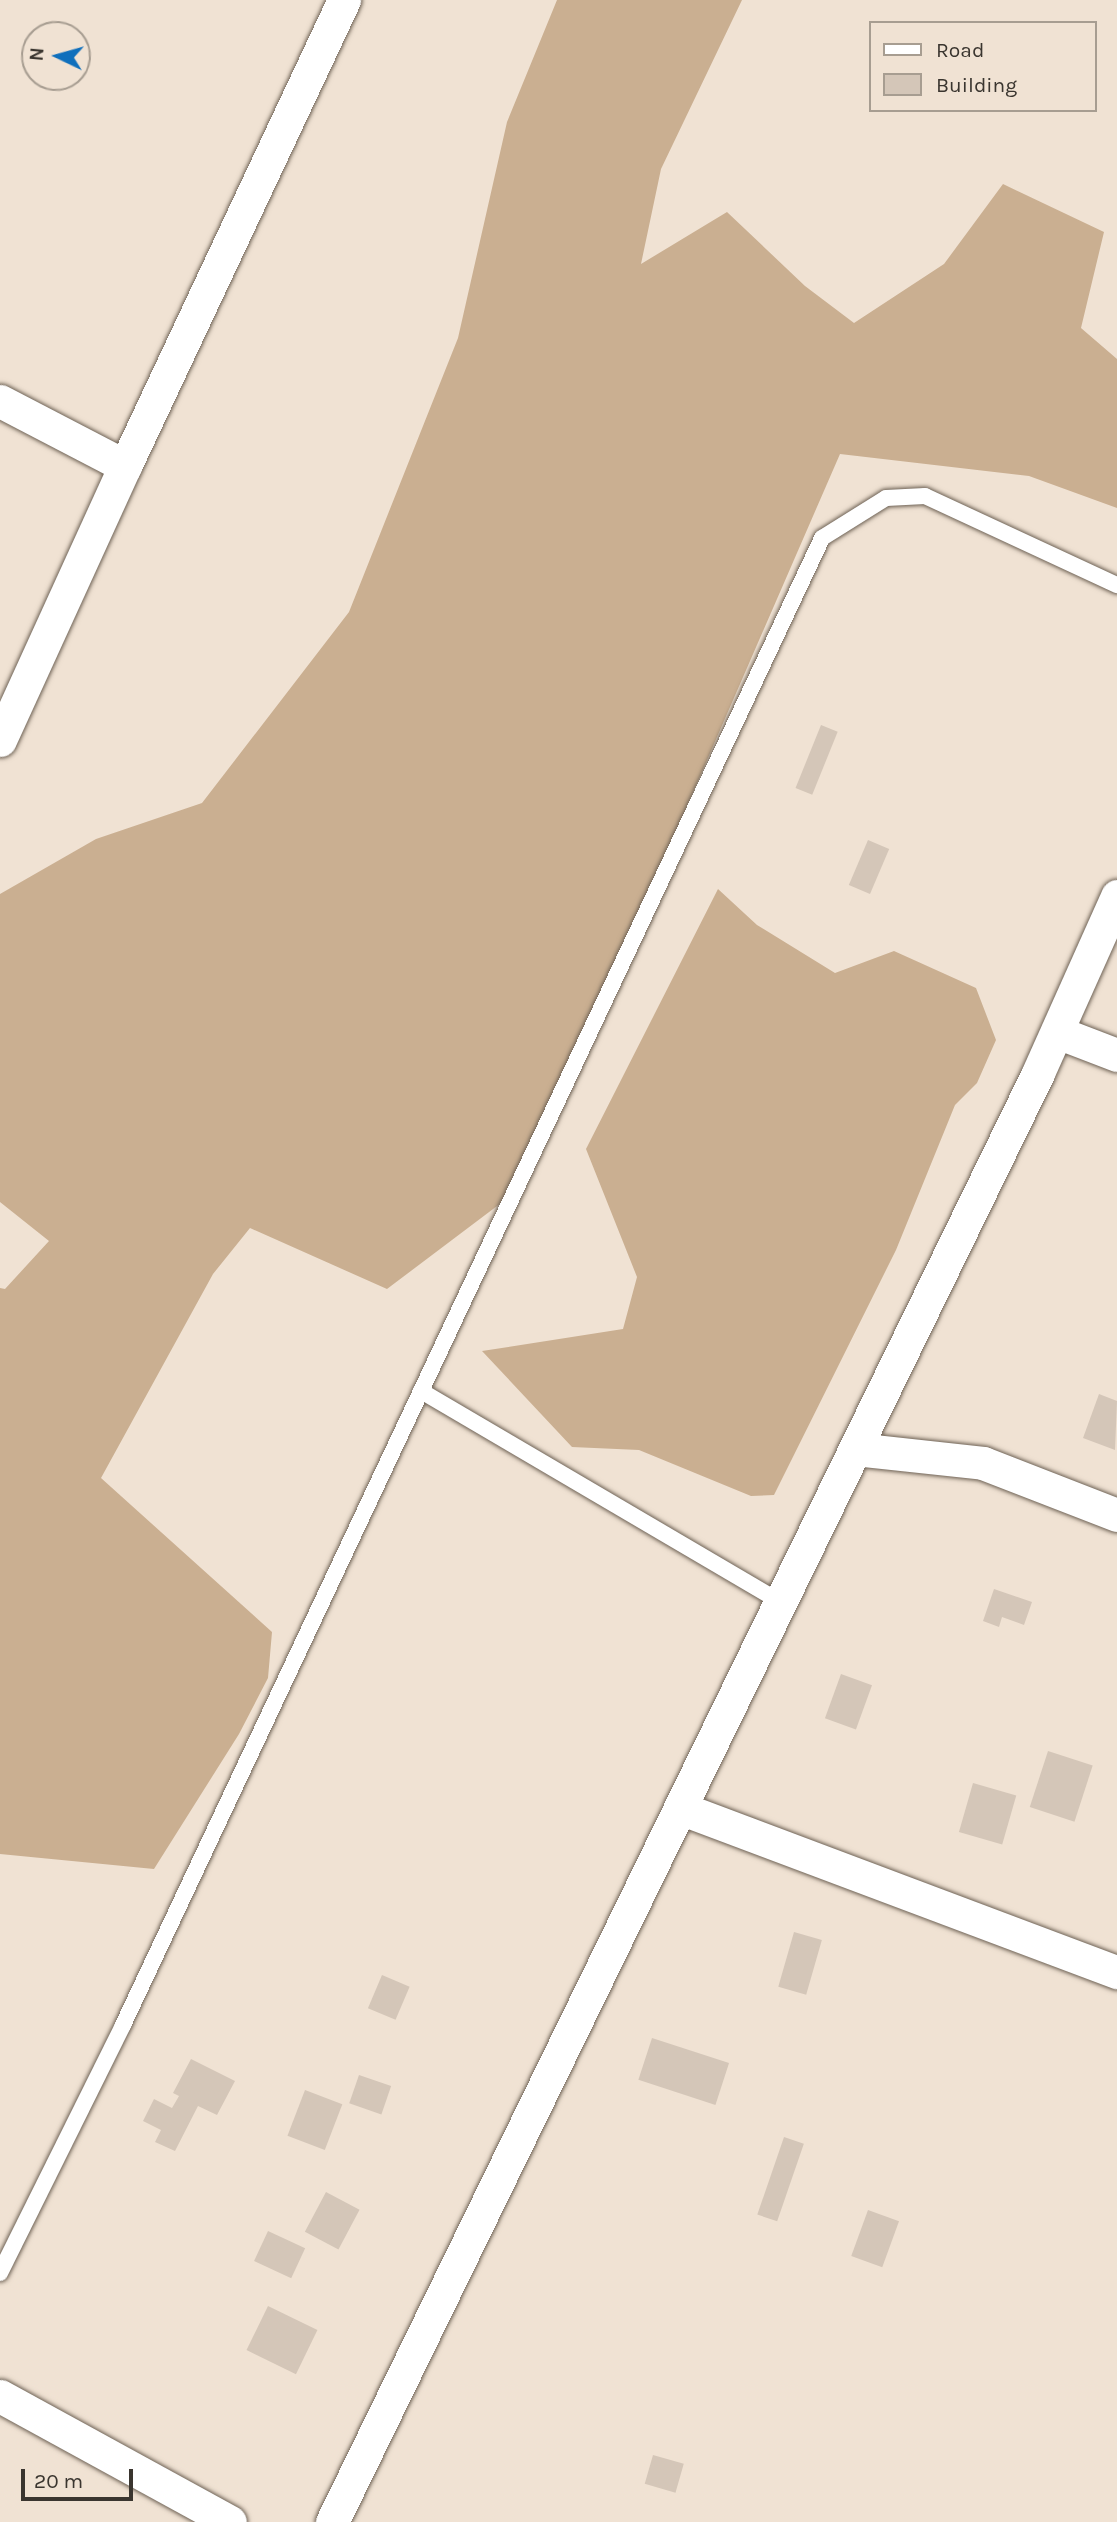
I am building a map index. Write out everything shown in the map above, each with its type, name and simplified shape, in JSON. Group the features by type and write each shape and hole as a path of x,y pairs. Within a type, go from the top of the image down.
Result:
{"street":[{"path":"0,740 345,0"},
{"path":"0,401 125,467"},
{"path":"332,2522 1057,1032 1117,896"},
{"path":"1057,1032 1117,1055"},
{"path":"855,1449 984,1463 1117,1515"},
{"path":"680,1808 1117,1972"},
{"path":"0,2396 230,2522"}],"lane":[{"path":"0,2273 123,2025 822,538 886,498 925,496 1117,585"},
{"path":"421,1391 780,1602"}],"shaded area":[{"path":"557,0 742,0 661,169 641,264 727,212 805,286 854,323 944,264 1003,184 1104,232 1081,328 1117,359 1117,508 1029,476 840,454 521,1188 387,1289 250,1228 213,1274 101,1478 272,1632 268,1678 239,1734 154,1869 0,1854 0,1288 5,1289 49,1241 0,1202 0,894 96,839 202,803 349,612 458,338 507,122"},
{"path":"718,889 757,925 835,973 894,951 976,988 996,1040 977,1083 955,1105 896,1250 774,1495 751,1496 639,1450 572,1447 482,1351 623,1329 637,1277 586,1149"}],"building":[{"path":"821,725 838,732 812,795 796,788"},
{"path":"868,840 889,849 870,894 849,885"},
{"path":"1099,1394 1117,1401 1115,1450 1083,1438"},
{"path":"994,1589 1032,1602 1024,1625 1002,1617 999,1627 983,1621"},
{"path":"841,1674 872,1685 856,1729 825,1718"},
{"path":"1048,1751 1093,1766 1074,1822 1030,1807"},
{"path":"973,1783 1016,1795 1002,1844 959,1832"},
{"path":"794,1932 822,1940 806,1995 778,1987"},
{"path":"382,1975 410,1987 396,2020 368,2008"},
{"path":"652,2038 729,2063 715,2105 638,2080"},
{"path":"191,2059 235,2081 217,2115 198,2106 175,2151 155,2142 161,2130 143,2121 154,2099 172,2108 179,2096 173,2093"},
{"path":"359,2075 391,2086 381,2114 349,2103"},
{"path":"305,2090 342,2104 325,2150 287,2136"},
{"path":"784,2137 804,2144 777,2221 757,2215"},
{"path":"326,2192 360,2210 338,2250 305,2232"},
{"path":"868,2210 899,2221 882,2267 851,2256"},
{"path":"268,2231 305,2248 291,2278 254,2261"},
{"path":"268,2306 317,2330 296,2374 247,2350"},
{"path":"653,2455 684,2464 675,2493 645,2484"}]}
